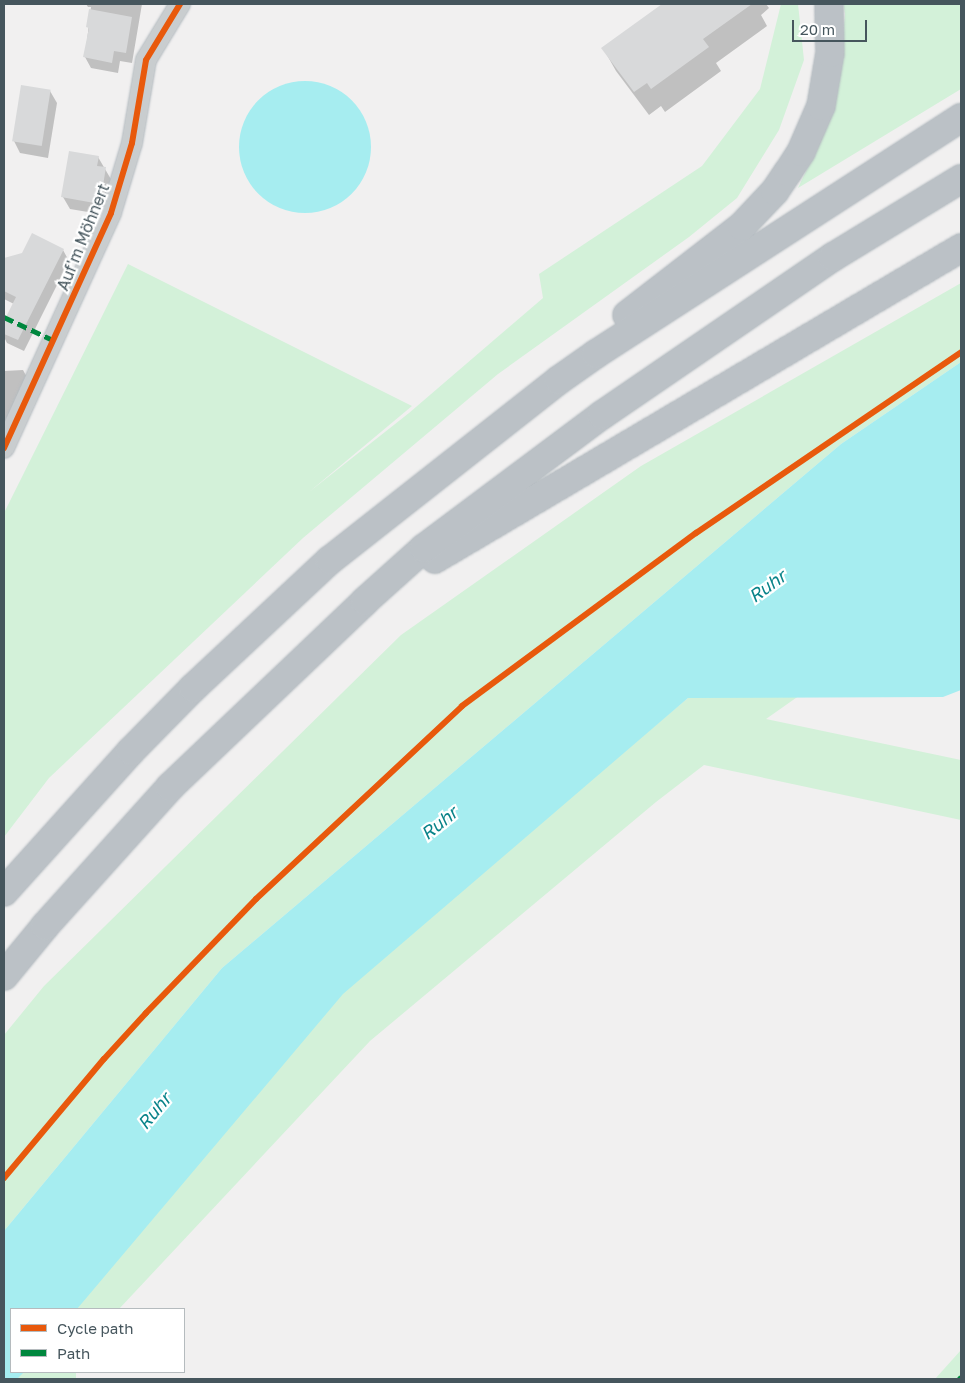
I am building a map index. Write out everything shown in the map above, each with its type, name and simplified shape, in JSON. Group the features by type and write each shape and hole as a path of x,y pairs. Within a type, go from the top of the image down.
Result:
{"highway":[{"path":"559,380 627,315 742,226 775,191 801,152 821,106 830,53 829,4"},
{"path":"4,892 131,751 330,560 559,380 596,354 961,118"},
{"path":"4,976 45,926 170,788 365,601 424,548 602,415 833,257 961,179"},
{"path":"365,601 961,248"}],"street":[{"name":"Auf'm Möhnert","path":"4,448 111,213 132,143 146,60 180,4"}],"green space":[{"path":"781,4 798,4 804,60 779,130 737,198 689,237 498,374 303,538 49,778 4,837 4,513 128,264 412,406 309,492 409,413 543,298 539,274 702,166 760,89"},
{"path":"843,4 961,4 961,89 798,188 822,137 837,90 845,14"},
{"path":"961,283 961,362 841,444 222,968 4,1231 4,1035 44,986 401,635 641,466"},
{"path":"958,584 766,719 961,760 961,820 704,765 656,802 370,1041 120,1308 50,1308 241,1073 688,698"},
{"path":"961,1350 961,1379 935,1379"},
{"path":"12,1373 76,1373 76,1379 12,1379"}],"water":[{"path":"305,81 318,82 330,86 352,100 366,122 370,134 370,160 366,172 352,194 330,208 318,212 305,213 292,212 280,208 258,194 244,172 240,160 239,147 240,134 244,122 258,100 280,86 292,82"},
{"name":"Ruhr","path":"961,362 961,690 943,697 688,698 343,994 78,1308 10,1308 10,1373 23,1373 17,1379 4,1379 4,1231 222,968 841,444"}],"building":[{"path":"662,4 752,4 703,39 709,47 651,89 647,83 634,92 601,48"},
{"path":"89,9 132,17 126,53 114,51 112,63 83,57 89,28 86,27"},
{"path":"21,85 51,90 42,146 12,141"},
{"path":"69,151 99,156 97,166 106,167 100,204 61,197"},
{"path":"32,233 64,249 18,340 4,334 4,321 16,297 4,291 4,258 22,253"}],"marked path":[{"path":"4,317 53,340"}],"cycle path":[{"path":"4,448 111,213 132,143 146,60 180,4"},
{"path":"4,1178 104,1059 256,899 462,706 696,533 961,352"}]}
